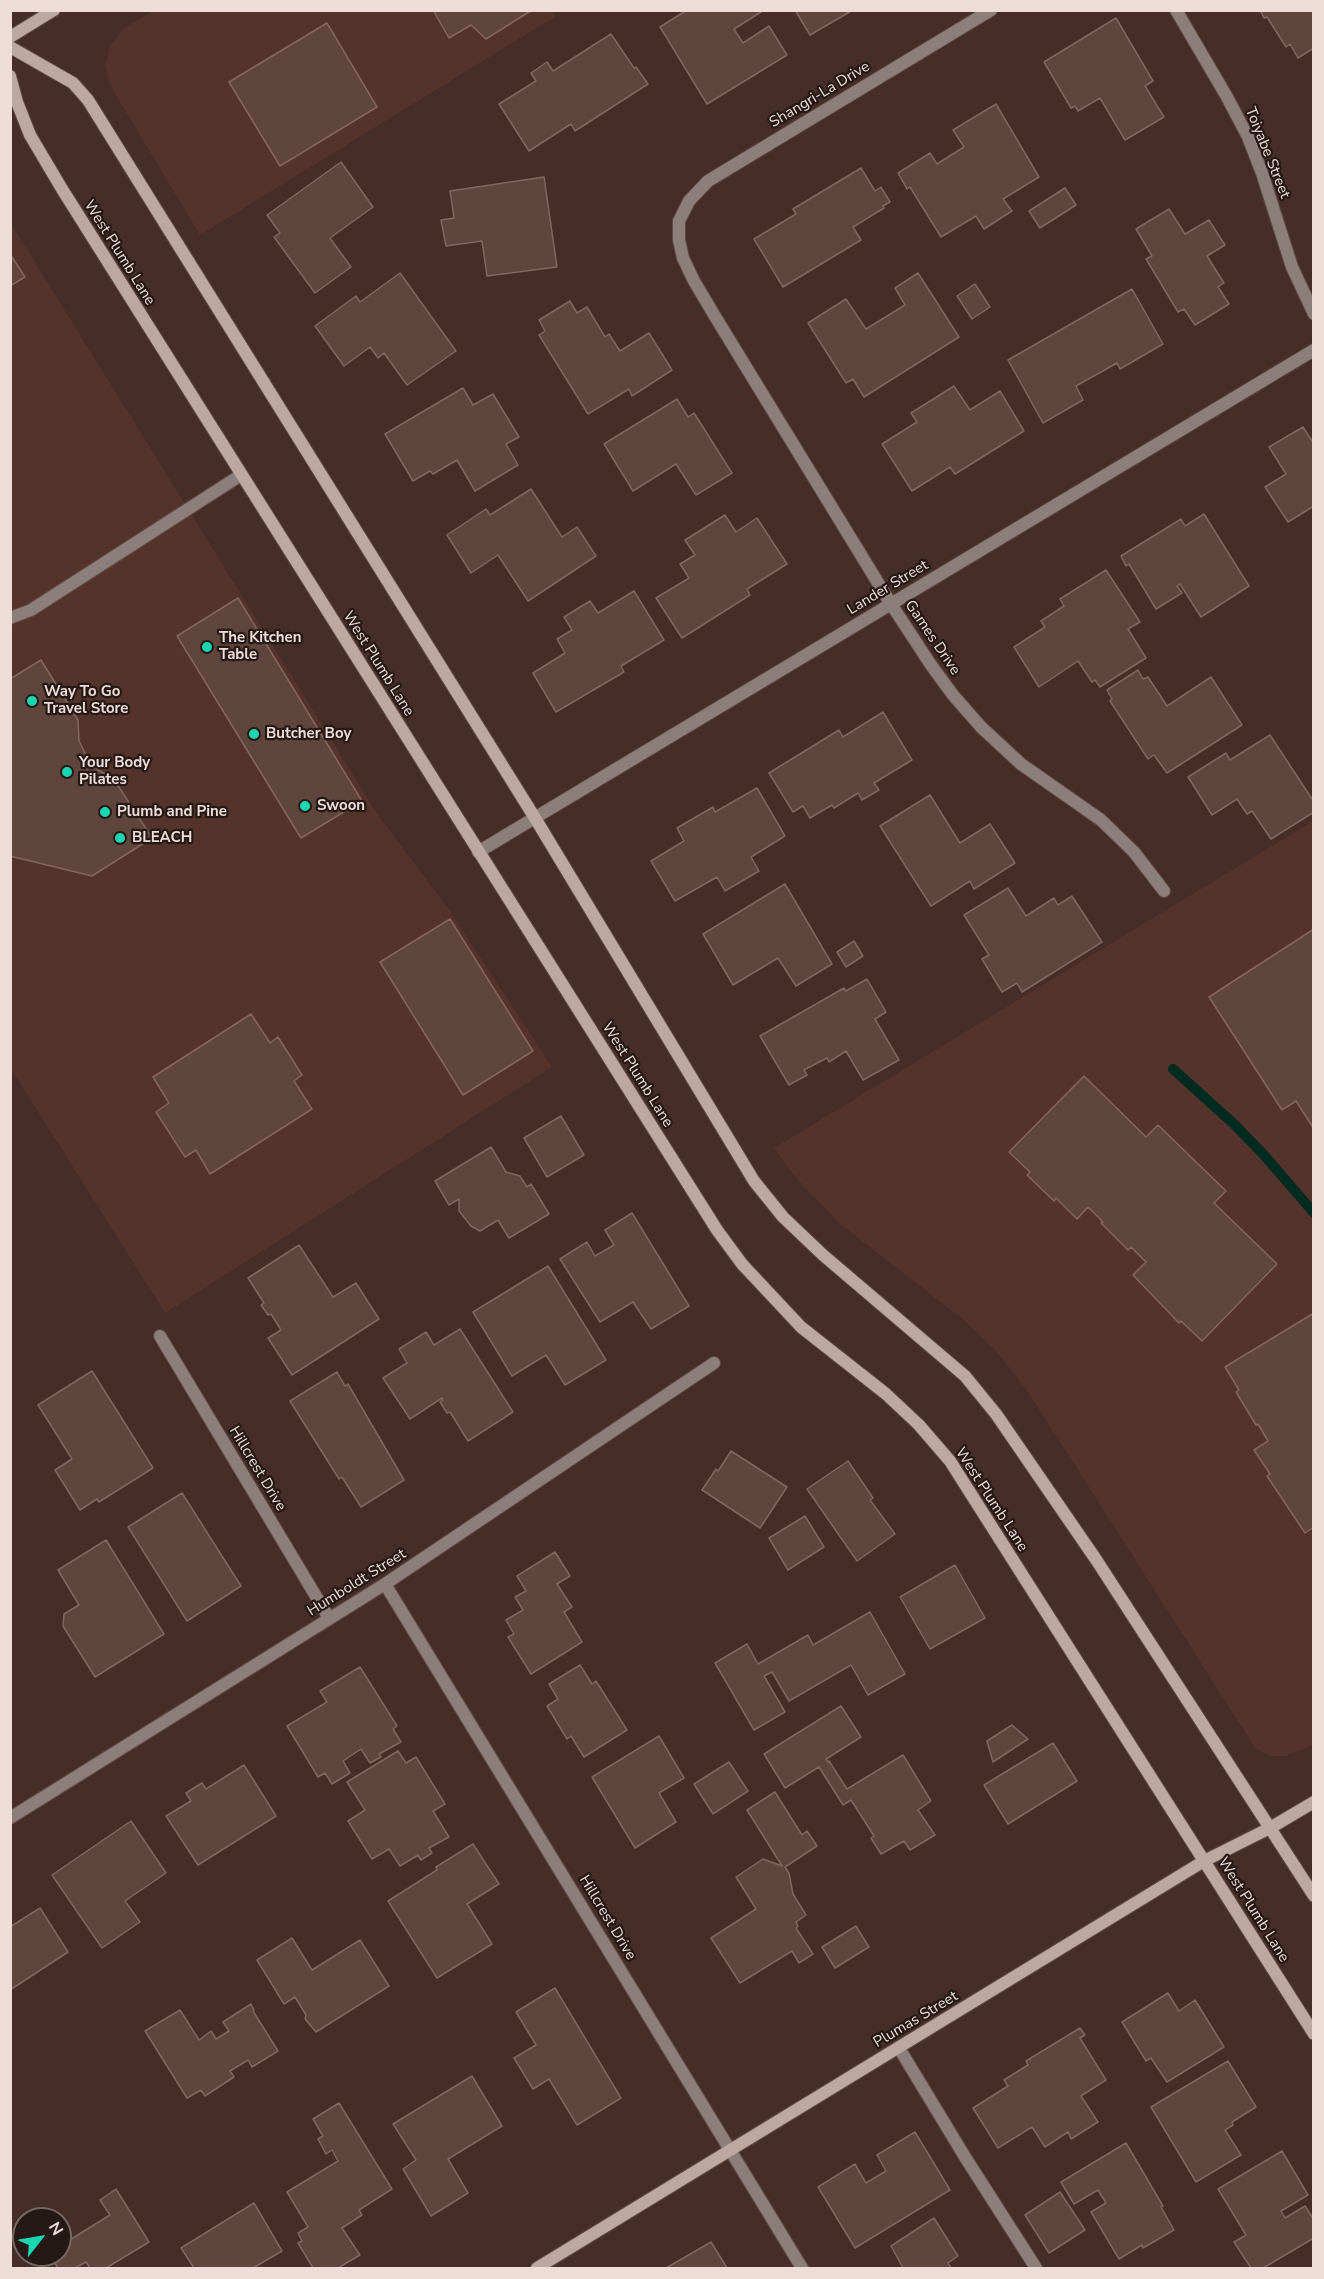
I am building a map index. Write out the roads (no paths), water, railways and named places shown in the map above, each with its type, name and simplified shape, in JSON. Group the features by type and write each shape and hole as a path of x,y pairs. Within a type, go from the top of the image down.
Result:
{"main road":[{"path":"10,37 54,10"},
{"path":"10,47 73,83 88,100 536,818 754,1181 783,1217 823,1255 965,1376 996,1414 1097,1561 1314,1896"},
{"name":"West Plumb Lane","path":"10,76 30,135 56,180 711,1220 742,1264 801,1327 886,1394 950,1461 1314,2034"},
{"name":"Plumas Street","path":"537,2268 1204,1861 1270,1828 1314,1802"}],"street":[{"name":"Shangri-La Drive","path":"679,221 689,201 708,181 992,10"},
{"name":"Toiyabe Street","path":"1176,10 1248,137 1292,267 1314,314"},
{"name":"Games Drive","path":"679,221 679,240 683,258 694,281 891,604 931,665 981,727 1021,764 1101,820 1134,852 1164,891"},
{"name":"Lander Street","path":"478,852 1314,350"},
{"path":"10,618 30,610 241,475"},
{"name":"Hillcrest Drive","path":"160,1336 329,1618"},
{"name":"Humboldt Street","path":"10,1818 385,1584 714,1363"},
{"name":"Hillcrest Drive","path":"385,1584 802,2268"},
{"path":"899,2048 1036,2268"}],"waterway":[{"path":"1173,1069 1234,1124 1314,1213"}],"place":[{"name":"The Kitchen Table","path":"207,647"},
{"name":"Way To Go Travel Store","path":"32,701"},
{"name":"Butcher Boy","path":"254,734"},
{"name":"Your Body Pilates","path":"67,772"},
{"name":"Swoon","path":"305,806"},
{"name":"Plumb and Pine","path":"105,812"},
{"name":"BLEACH","path":"120,838"}]}
